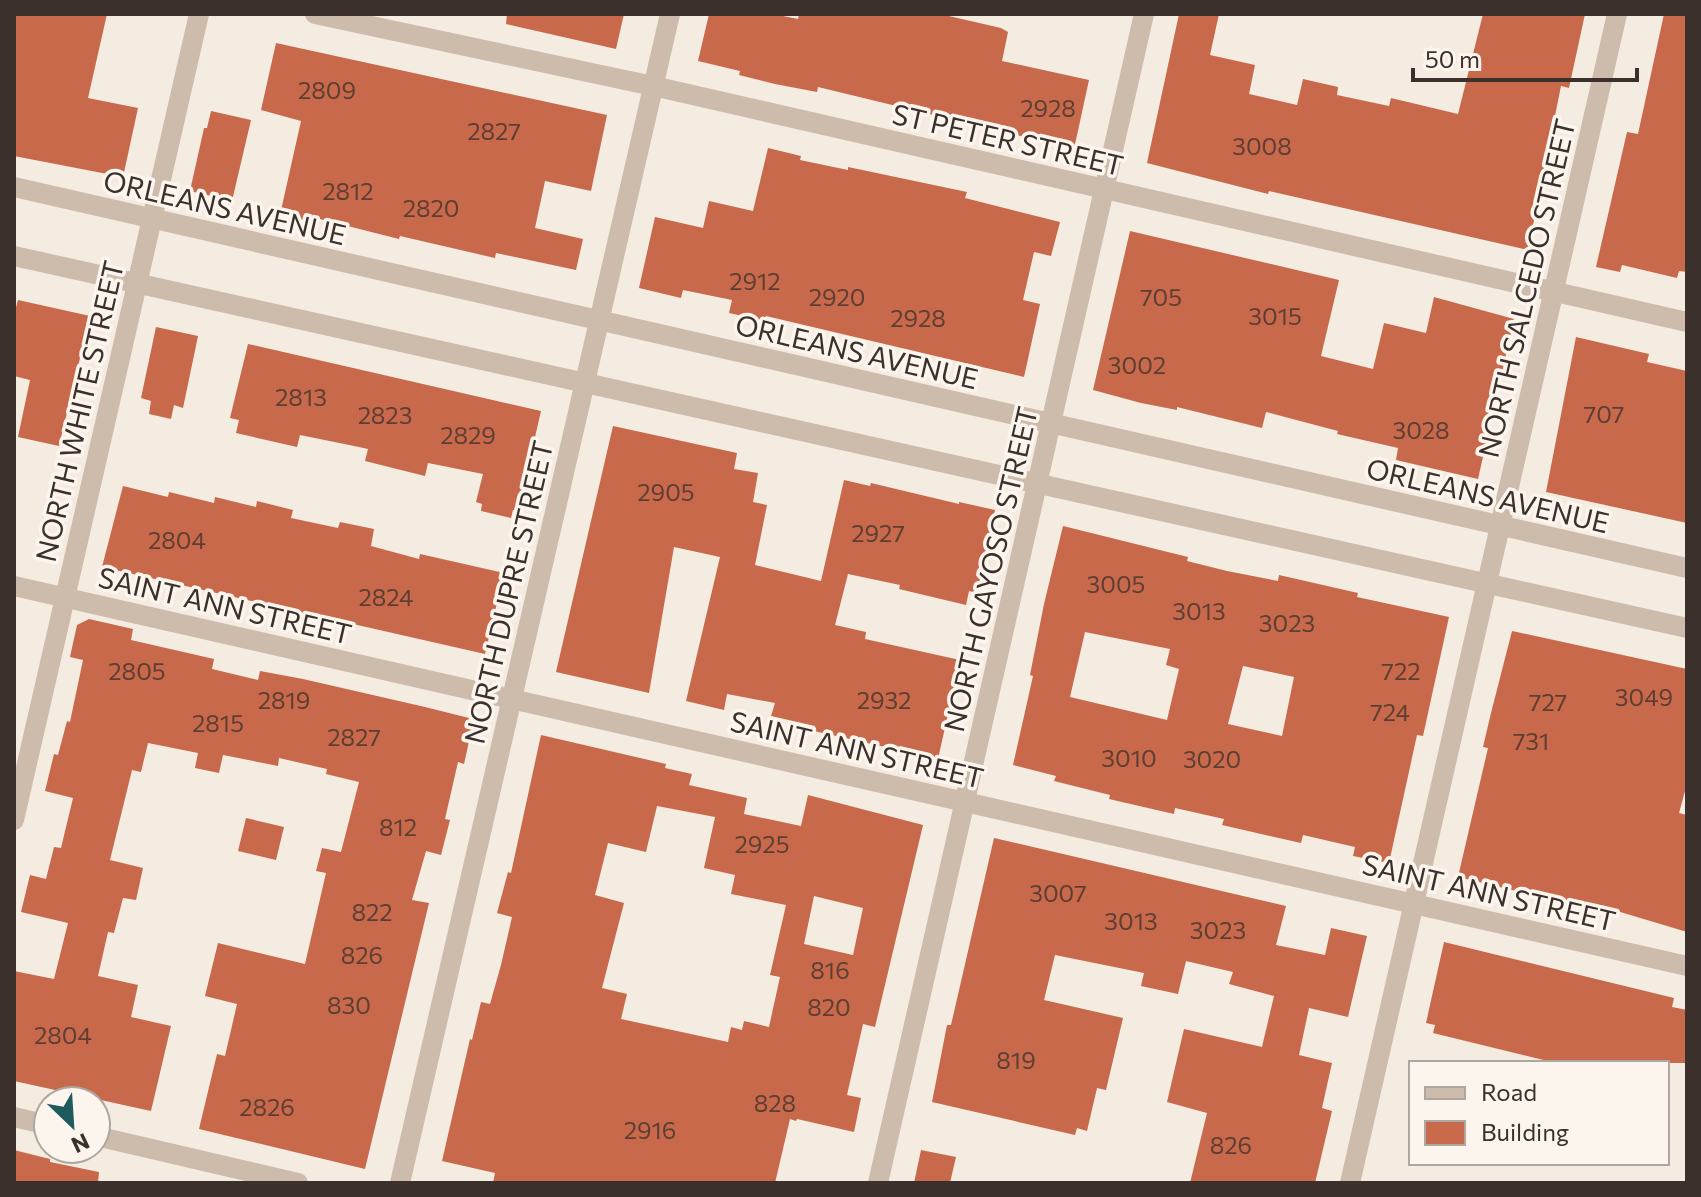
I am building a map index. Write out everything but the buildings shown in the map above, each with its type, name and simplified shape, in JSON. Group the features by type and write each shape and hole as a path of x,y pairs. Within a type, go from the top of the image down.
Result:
{"street":[{"name":"NORTH WHITE STREET","path":"14,820 199,14"},
{"name":"ST PETER STREET","path":"315,14 653,86 1687,322"},
{"name":"NORTH DUPRE STREET","path":"400,1183 670,14"},
{"name":"NORTH GAYOSO STREET","path":"878,1183 1144,14"},
{"name":"NORTH SALCEDO STREET","path":"1350,1183 1617,14"},
{"name":"ORLEANS AVENUE","path":"14,187 1687,568"},
{"path":"14,256 1687,628"},
{"name":"SAINT ANN STREET","path":"14,586 1687,966"},
{"path":"112,1140 298,1183"}]}
